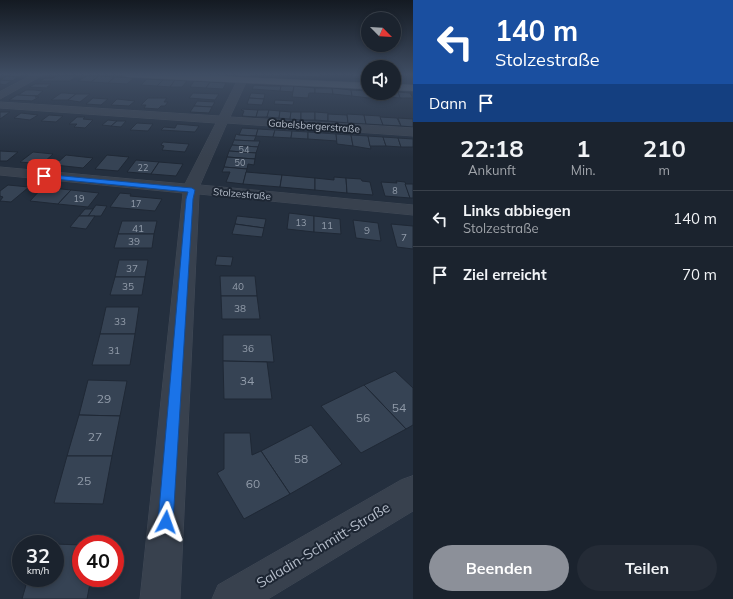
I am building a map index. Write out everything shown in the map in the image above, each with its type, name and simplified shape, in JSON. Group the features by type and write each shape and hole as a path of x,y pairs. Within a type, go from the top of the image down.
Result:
{"street":[{"path":"160,599 188,214 194,184 231,102"},
{"name":"Gabelsbergerstraße","path":"0,105 413,132"},
{"name":"Stolzestraße","path":"0,172 413,210"},
{"name":"Saladin-Schmitt-Straße","path":"232,599 413,492"}],"building":[{"path":"88,102 105,102 101,105 86,104"},
{"path":"114,102 134,102 129,106 111,105"},
{"path":"144,102 168,102 165,106 161,106 158,109 144,108 146,105 141,105"},
{"path":"196,102 215,102 212,107 194,106"},
{"path":"248,102 263,102 262,105 247,104"},
{"path":"275,102 294,102 293,105 274,104"},
{"path":"194,106 212,107 209,113 190,112"},
{"path":"241,110 258,110 256,117 242,116 244,111"},
{"path":"258,110 269,110 267,117 256,117"},
{"path":"269,110 280,111 279,118 267,117"},
{"path":"280,111 291,112 290,119 279,118"},
{"path":"0,112 10,112 0,119"},
{"path":"291,112 301,112 301,120 290,119"},
{"path":"301,112 315,112 315,120 301,120"},
{"path":"315,112 328,113 328,121 315,120"},
{"path":"21,113 38,115 30,120 14,118"},
{"path":"328,114 347,115 348,123 328,121"},
{"path":"347,114 364,115 366,124 348,123"},
{"path":"49,115 63,116 56,122 41,121"},
{"path":"364,115 380,116 383,125 366,124"},
{"path":"77,117 85,117 83,119 93,120 85,128 74,127 77,124 69,124"},
{"path":"380,117 397,118 401,126 383,125"},
{"path":"398,118 413,119 413,127 401,126"},
{"path":"108,120 117,121 111,126 102,125"},
{"path":"117,121 126,121 121,127 111,126"},
{"path":"137,123 153,124 148,131 130,130"},
{"path":"177,124 199,126 195,132 161,130 164,127 175,128"},
{"path":"242,128 258,129 256,136 239,135"},
{"path":"258,129 275,130 273,137 256,136"},
{"path":"275,130 292,131 291,138 273,137"},
{"path":"292,131 308,132 308,139 291,138"},
{"path":"308,132 336,134 337,141 308,139"},
{"path":"236,134 256,136 254,141 234,140"},
{"path":"336,134 351,135 353,146 337,144"},
{"path":"351,135 368,136 371,149 353,146"},
{"path":"368,136 383,137 386,146 370,146"},
{"path":"383,137 398,138 401,147 386,146"},
{"path":"398,138 413,139 413,147 401,147"},
{"path":"234,140 260,141 258,147 232,145"},
{"path":"163,142 189,144 185,152 162,150 164,146 161,145"},
{"path":"232,145 258,147 256,153 229,151"},
{"path":"0,151 18,152 7,161 0,161"},
{"path":"229,151 256,153 255,159 227,157"},
{"path":"33,152 53,154 42,164 20,162"},
{"path":"66,155 93,158 83,168 55,165"},
{"path":"107,155 129,157 118,171 95,169"},
{"path":"227,157 255,159 254,165 248,164 247,169 224,167"},
{"path":"136,160 159,162 151,174 127,172"},
{"path":"159,162 183,164 176,176 151,174"},
{"path":"224,167 247,169 243,184 226,182 230,172 222,172"},
{"path":"246,172 282,175 280,187 243,184"},
{"path":"282,175 315,178 315,190 280,187"},
{"path":"334,177 346,178 347,193 315,190 315,178 334,180"},
{"path":"346,178 361,179 362,181 370,182 373,195 347,193"},
{"path":"396,181 405,182 410,198 385,196 381,182 397,183"},
{"path":"405,184 413,184 413,198 410,198"},
{"path":"8,185 29,187 11,202 0,201 3,197 0,196 0,191"},
{"path":"43,187 71,190 58,204 30,201"},
{"path":"71,190 99,193 88,207 58,204"},
{"path":"120,193 131,194 130,196 162,199 155,211 110,207"},
{"path":"96,205 107,206 101,216 88,216"},
{"path":"85,209 93,209 88,216 79,216"},
{"path":"289,213 314,216 314,232 287,229"},
{"path":"79,216 95,216 86,229 70,227"},
{"path":"237,216 266,219 264,228 235,224"},
{"path":"314,216 340,219 341,234 314,232"},
{"path":"353,220 378,223 381,241 356,238"},
{"path":"122,221 157,221 154,234 118,234"},
{"path":"235,224 264,228 262,237 232,234"},
{"path":"391,224 413,226 413,249 397,247"},
{"path":"118,234 154,234 152,248 114,248"},
{"path":"217,256 233,257 231,266 215,265"},
{"path":"119,260 148,260 145,277 115,277"},
{"path":"220,276 255,276 257,296 221,296"},
{"path":"115,277 145,277 142,295 110,295"},
{"path":"221,296 257,296 260,319 222,319"},
{"path":"106,307 139,307 135,334 100,334"},
{"path":"100,334 135,334 130,365 92,365"},
{"path":"223,335 271,335 274,362 223,361"},
{"path":"223,361 267,362 272,399 224,399"},
{"path":"395,371 413,388 413,425 406,429 364,385"},
{"path":"88,380 127,381 120,416 79,415"},
{"path":"364,385 406,429 361,453 321,406"},
{"path":"79,415 120,416 112,456 67,456"},
{"path":"311,425 342,464 290,494 261,451"},
{"path":"224,433 250,433 252,455 261,451 290,494 244,519 217,473 224,469"},
{"path":"67,456 112,456 103,504 54,503"},
{"path":"64,544 72,545 72,587 89,587 87,599 22,599 25,587 64,587"}],"route":[{"path":"44,176 192,190 190,199 166,522"}]}
